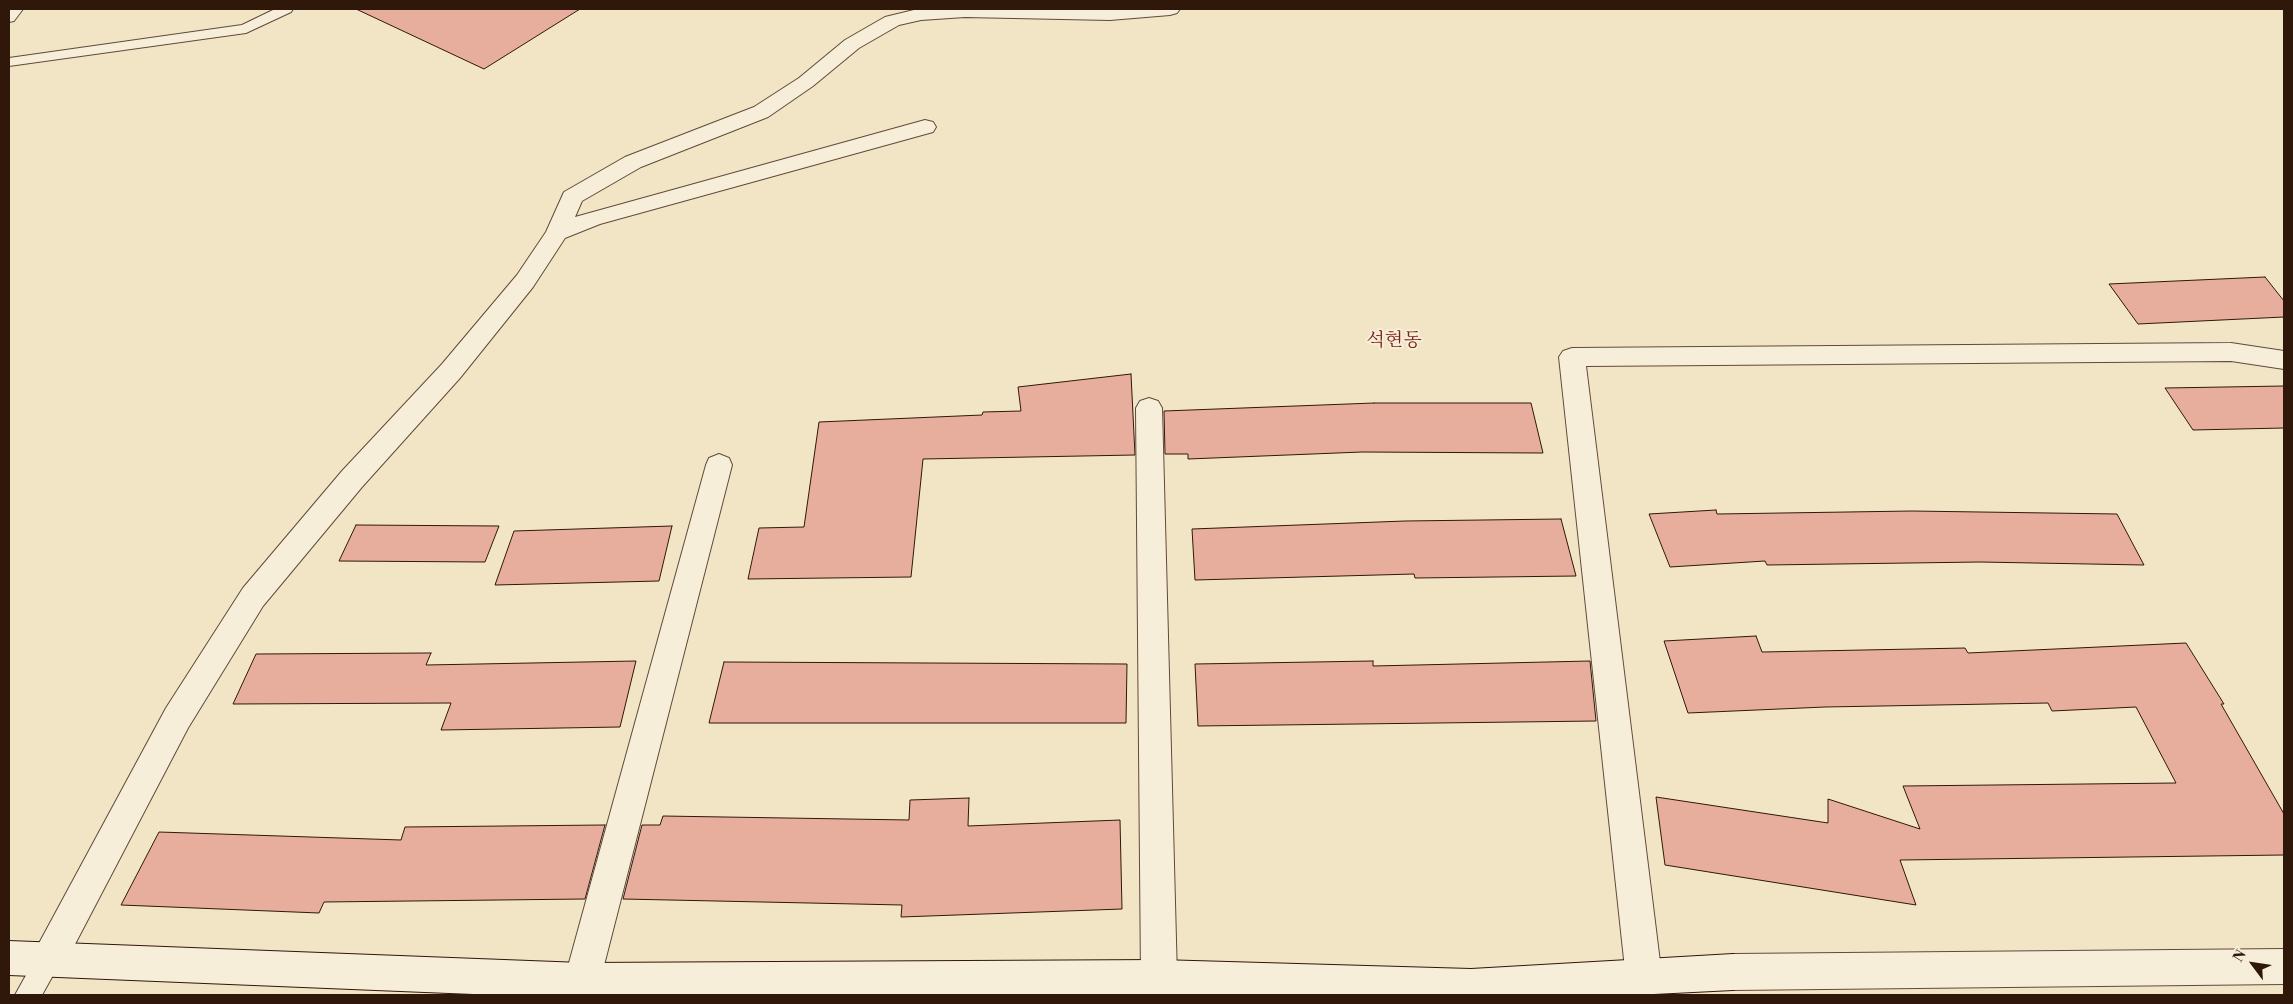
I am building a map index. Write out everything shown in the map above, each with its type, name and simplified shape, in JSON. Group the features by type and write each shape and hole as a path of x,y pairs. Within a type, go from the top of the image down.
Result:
{"street":[{"path":"49,959 176,718 254,597 352,479 451,371 525,281 557,234 572,197 633,162 761,112 806,82 852,44 892,21 920,14 965,11 1101,14 1170,9"},
{"path":"557,234 592,219 925,127"},
{"path":"1644,978 1572,357 2231,352 2284,360"},
{"path":"1149,408 1159,978"},
{"path":"582,980 705,525 719,466"},
{"path":"9,958 582,980 1159,978 1472,991 1733,972 2284,966"}],"lane":[{"path":"9,18 16,9"},
{"path":"9,62 246,29 286,9"},
{"path":"28,995 49,959"}],"building":[{"path":"356,9 580,9 484,69"},
{"path":"2265,277 2284,301 2284,317 2138,324 2109,284"},
{"path":"1131,374 1135,455 923,459 911,577 748,579 759,528 804,527 819,422 982,415 983,412 1021,411 1018,387"},
{"path":"2284,386 2284,428 2193,430 2165,388"},
{"path":"1374,403 1531,403 1543,453 1362,452 1188,459 1188,454 1165,454 1164,411"},
{"path":"1716,510 1717,514 1912,511 2117,514 2144,565 1980,562 1767,565 1765,561 1670,567 1649,514"},
{"path":"1561,519 1576,576 1415,578 1414,574 1195,580 1192,529 1405,521"},
{"path":"356,525 499,526 485,562 339,561"},
{"path":"672,526 659,581 495,585 514,531"},
{"path":"1756,636 1762,652 1965,648 1968,653 2186,643 2224,704 2221,704 2284,814 2284,855 1900,860 1916,905 1665,865 1656,797 1828,823 1828,799 1920,829 1903,786 2176,783 2136,707 2052,711 2048,703 1825,707 1688,713 1664,641"},
{"path":"431,653 426,665 636,661 620,727 441,730 451,703 233,704 256,654"},
{"path":"1373,661 1373,666 1590,661 1596,721 1198,726 1195,664"},
{"path":"724,662 1127,664 1126,723 709,723"},
{"path":"969,798 968,826 1120,820 1122,909 901,917 902,905 623,899 642,825 660,825 663,816 909,820 910,800"},
{"path":"605,825 585,899 324,902 319,913 121,905 159,832 401,840 405,827"}],"district":[{"name":"석현동","path":"1394,341"}]}
